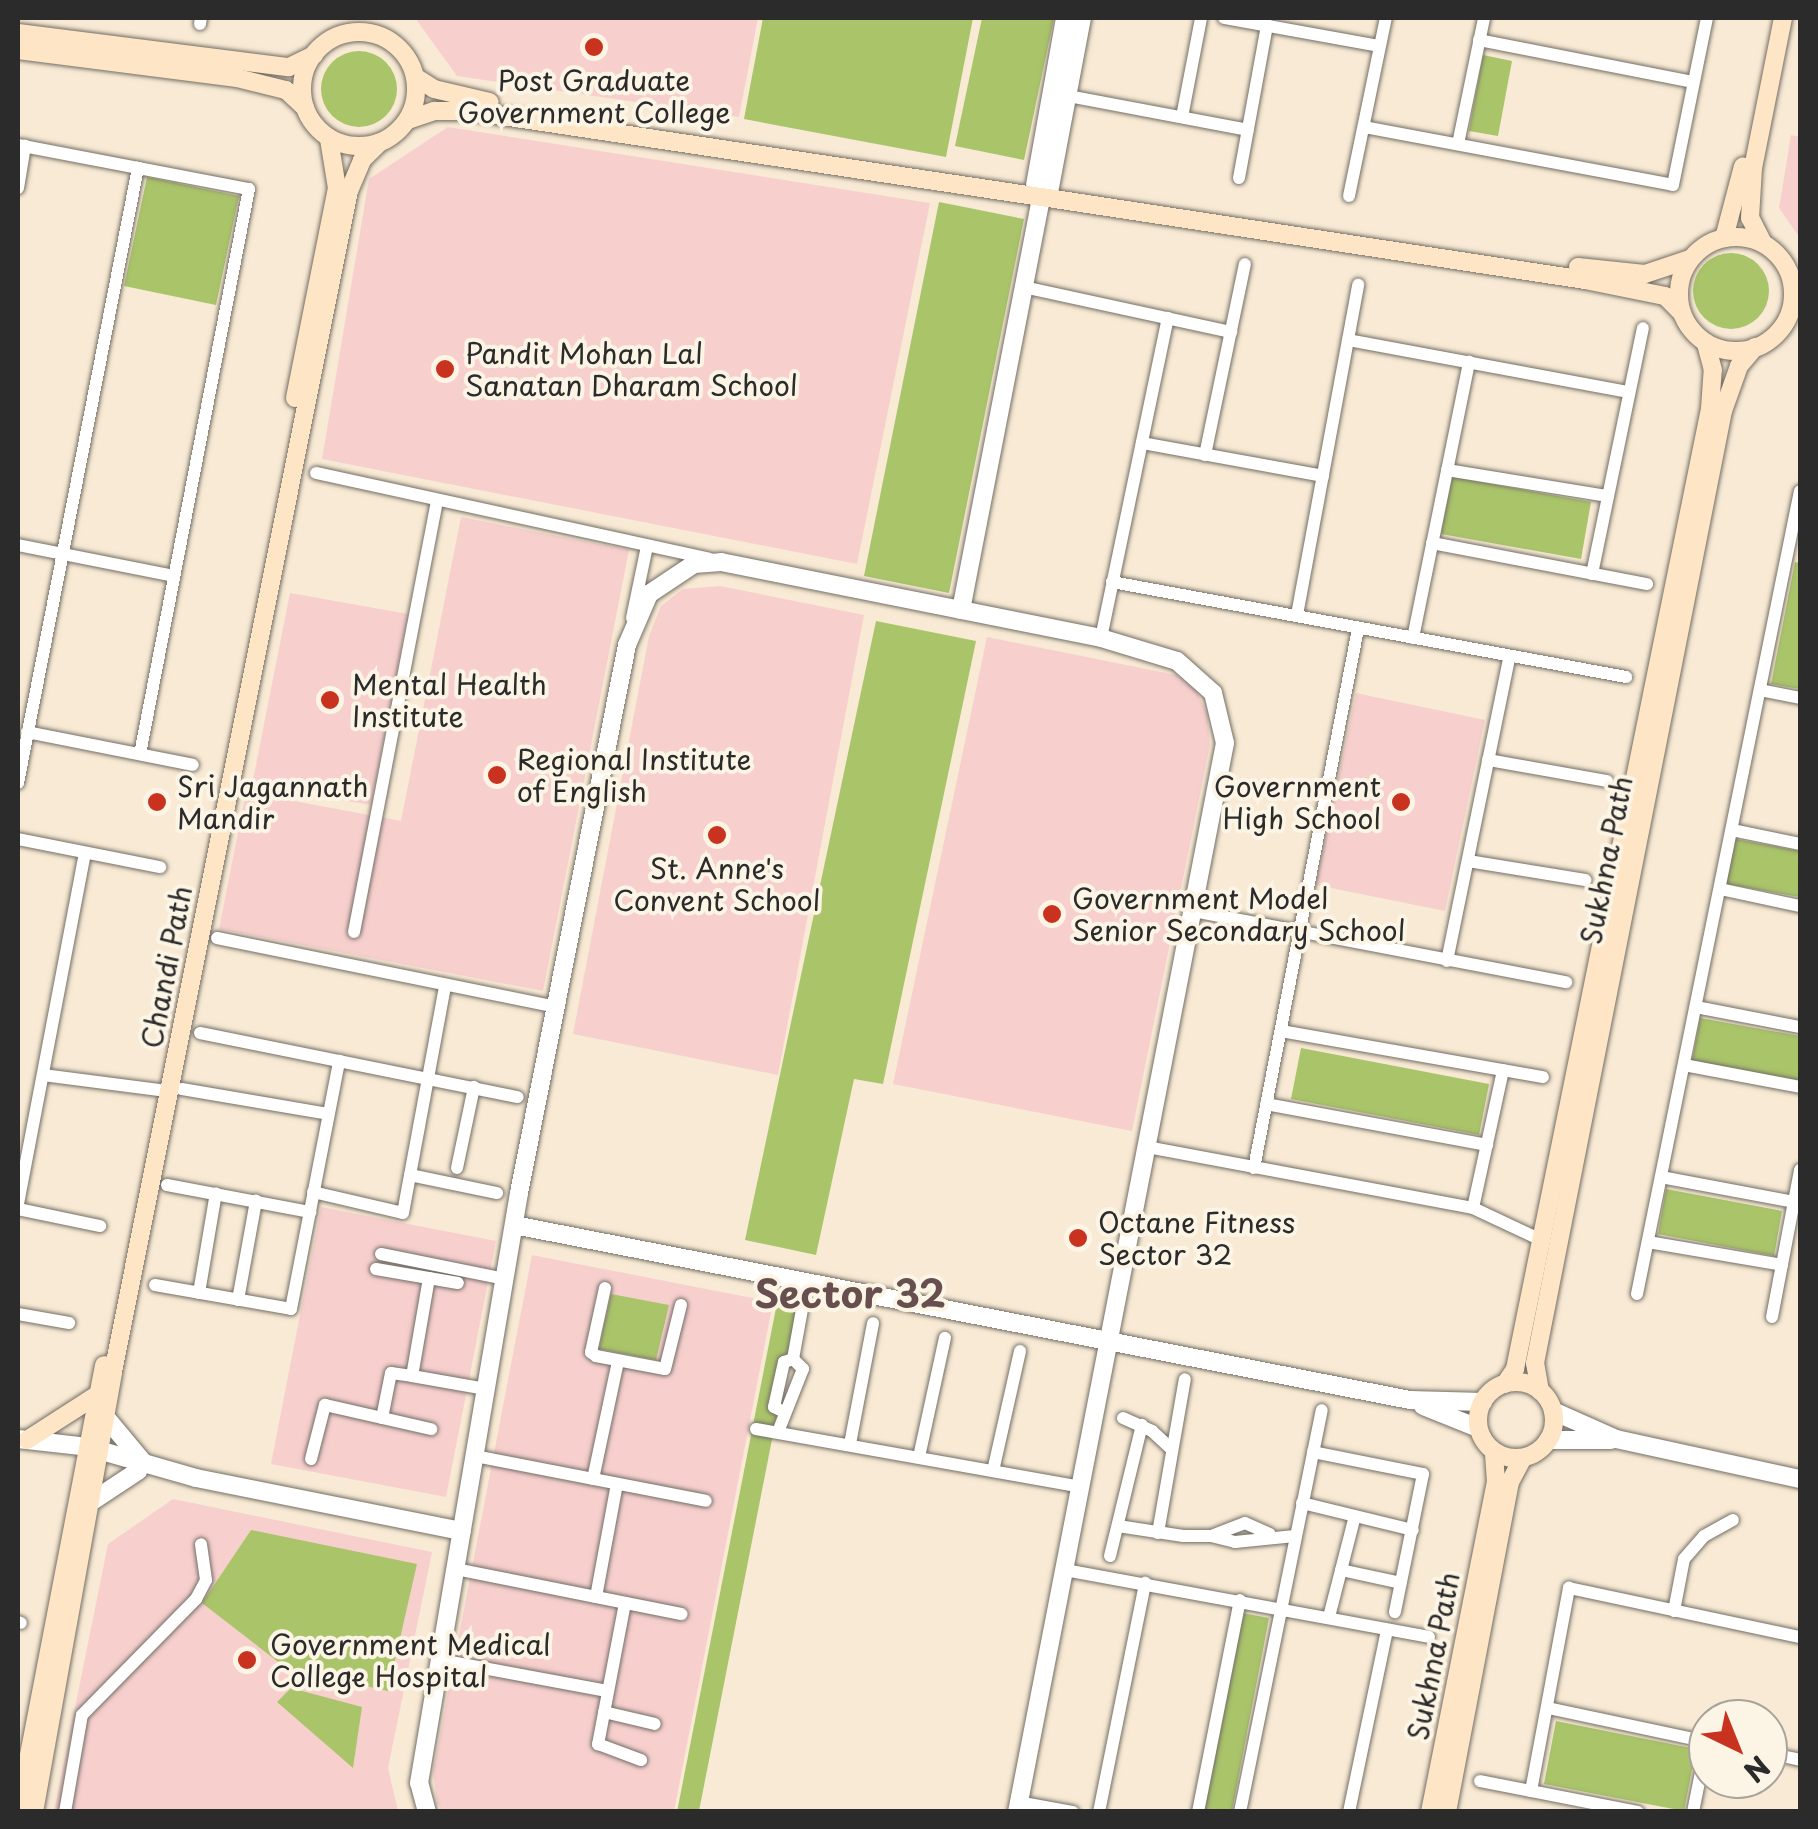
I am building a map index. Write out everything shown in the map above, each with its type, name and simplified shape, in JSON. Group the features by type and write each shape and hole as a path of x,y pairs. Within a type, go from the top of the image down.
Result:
{"main road":[{"path":"388,18 392,42 415,77 470,99 1042,190 1665,296 1706,342 1724,350 1755,348 1792,322 1796,284 1782,259 1763,243 1750,218 1752,168 1783,18"},
{"path":"1724,238 1770,18"},
{"path":"18,33 289,67 357,25 392,42"},
{"path":"18,50 237,78 286,90 329,138 358,147 379,143 408,120 434,111 469,111 1588,268 1664,272 1724,238 1763,243"},
{"path":"305,108 303,80 314,55"},
{"path":"408,120 415,77"},
{"name":"Chandi Path","path":"34,1812 94,1500 97,1395 337,188 329,138"},
{"name":"Chandi Path","path":"18,1812 93,1455 108,1420 349,191 362,160 379,143"},
{"path":"1682,312 1679,284 1690,259"},
{"name":"Sukhna Path","path":"1505,1384 1515,1369 1710,409 1713,370 1706,342"},
{"name":"Sukhna Path","path":"1540,1391 1535,1363 1722,411 1739,366 1755,348"},
{"path":"1505,1384 1540,1391 1553,1411 1548,1440 1524,1458 1494,1452 1478,1428 1483,1402 1505,1384"},
{"path":"22,1440 97,1395"},
{"name":"Sukhna Path","path":"1430,1812 1496,1482 1494,1452"},
{"name":"Sukhna Path","path":"1447,1812 1510,1482 1524,1458"}],"street":[{"path":"1060,95 1066,18"},
{"path":"960,610 1060,95 1082,18"},
{"path":"1182,118 1201,18"},
{"path":"1224,18 1380,46"},
{"path":"1349,196 1386,18"},
{"path":"1458,144 1484,18"},
{"path":"1364,127 1673,185 1706,18"},
{"path":"1238,178 1266,26"},
{"path":"1480,40 1693,82"},
{"path":"1060,95 1248,130"},
{"path":"18,188 22,146 249,189 140,754"},
{"path":"18,783 138,168"},
{"path":"1204,455 1245,264"},
{"path":"1297,615 1358,286"},
{"path":"1023,287 1231,332"},
{"path":"1100,638 1168,318"},
{"path":"1592,574 1644,328"},
{"path":"1348,340 1628,392"},
{"path":"1412,638 1469,362"},
{"path":"1142,442 1323,476"},
{"path":"1447,470 1608,496"},
{"path":"316,473 721,562 1100,638 1176,661 1213,693 1225,743 1018,1807 1073,1812"},
{"path":"1637,1294 1760,690 1795,551 1800,492"},
{"path":"354,932 437,500"},
{"path":"1432,543 1647,584"},
{"path":"18,545 174,576"},
{"path":"427,1812 419,1783 514,1225 647,546"},
{"path":"627,645 649,594 675,573 721,562"},
{"path":"1112,582 1626,678"},
{"path":"1254,1168 1358,629"},
{"path":"1447,962 1509,658"},
{"path":"1760,690 1800,698"},
{"path":"28,732 193,765"},
{"path":"1488,760 1607,782"},
{"path":"1732,830 1800,844"},
{"path":"18,840 160,867"},
{"path":"85,853 18,1206 100,1226"},
{"path":"1468,861 1585,880"},
{"path":"1720,889 1800,906"},
{"path":"1193,911 1566,982"},
{"path":"218,938 556,1007"},
{"path":"313,1192 403,1213 446,986"},
{"path":"1696,1007 1800,1027"},
{"path":"1280,1031 1543,1077"},
{"path":"200,1033 518,1097"},
{"path":"154,1286 291,1309 339,1060"},
{"path":"1684,1065 1800,1087"},
{"path":"1473,1208 1503,1070"},
{"path":"43,1075 159,1090"},
{"path":"457,1168 474,1088"},
{"path":"182,1089 328,1114"},
{"path":"1266,1104 1487,1145"},
{"path":"1147,1147 1473,1208 1541,1240"},
{"path":"1772,1317 1800,1170"},
{"path":"410,1174 497,1193"},
{"path":"1661,1177 1794,1202"},
{"path":"167,1185 310,1212"},
{"path":"198,1294 216,1193"},
{"path":"238,1300 256,1201"},
{"path":"514,1225 1410,1400 1483,1402"},
{"path":"1648,1242 1782,1265"},
{"path":"381,1254 505,1279"},
{"path":"376,1269 458,1284"},
{"path":"412,1376 429,1278"},
{"path":"778,1432 782,1411 794,1404 802,1370 793,1359 807,1282"},
{"path":"604,1288 591,1352 618,1360 665,1369 681,1305"},
{"path":"18,1314 69,1324"},
{"path":"850,1444 873,1324"},
{"path":"919,1457 945,1338"},
{"path":"993,1471 1020,1351"},
{"path":"593,1479 618,1360"},
{"path":"382,1418 392,1373 486,1389"},
{"path":"1158,1533 1185,1379"},
{"path":"1410,1400 1478,1428"},
{"path":"311,1459 325,1405 431,1429"},
{"path":"1240,1812 1322,1410"},
{"path":"1553,1411 1616,1440"},
{"path":"1123,1418 1142,1426 1172,1448"},
{"path":"108,1420 141,1467"},
{"path":"1110,1556 1142,1426"},
{"path":"756,1429 1081,1487"},
{"path":"22,1440 462,1531"},
{"path":"1548,1440 1616,1440 1800,1479"},
{"path":"1314,1452 1423,1474 1395,1612"},
{"path":"475,1456 706,1501"},
{"path":"94,1500 141,1467"},
{"path":"596,1597 616,1484"},
{"path":"1302,1503 1413,1530"},
{"path":"1329,1617 1355,1516"},
{"path":"1674,1611 1684,1559 1704,1536 1733,1520"},
{"path":"1118,1526 1212,1536 1245,1523 1270,1534 1295,1536"},
{"path":"65,1812 82,1715 196,1599 206,1580 201,1544"},
{"path":"456,1569 682,1614"},
{"path":"1064,1570 1428,1637"},
{"path":"1341,1570 1402,1583"},
{"path":"1099,1812 1145,1583"},
{"path":"1531,1791 1569,1588 1800,1637"},
{"path":"1198,1812 1240,1600"},
{"path":"624,1602 599,1749 641,1760"},
{"path":"1349,1812 1387,1630"},
{"path":"440,1660 608,1691"},
{"path":"1548,1708 1688,1738"},
{"path":"604,1712 655,1724"},
{"path":"1480,1781 1638,1812"}],"shaded area":[{"name":"Post Graduate Government College","path":"415,18 758,18 739,117 457,76"},
{"path":"448,127 930,203 857,564 322,459 369,179"},
{"path":"1791,135 1800,137 1800,238 1779,208"},
{"path":"461,517 629,550 543,991 219,929 246,792 401,821"},
{"name":"St. Anne's Convent School","path":"720,586 864,615 778,1075 573,1034 649,636 661,606 683,589"},
{"name":"Mental Health Institute","path":"290,593 408,614 371,805 252,785"},
{"name":"Government Model Senior Secondary School","path":"987,637 1176,675 1196,690 1207,713 1210,745 1132,1131 893,1084"},
{"name":"Government High School","path":"1356,693 1485,720 1445,911 1316,885"},
{"path":"321,1207 496,1241 446,1497 271,1464"},
{"path":"532,1255 773,1302 674,1811 443,1811 437,1803 433,1771"},
{"name":"Government Medical College Hospital","path":"173,1499 432,1552 388,1768 398,1811 54,1812 108,1544"}],"green space":[{"path":"763,18 973,18 946,157 744,119"},
{"path":"982,18 1054,18 1024,160 955,146"},
{"path":"359,51 386,62 397,89 386,116 359,127 332,116 321,89 332,62"},
{"path":"1483,55 1512,61 1498,136 1469,131"},
{"path":"147,177 239,196 216,305 124,286"},
{"path":"939,202 1024,219 949,593 864,576"},
{"path":"1731,253 1758,264 1769,291 1758,318 1731,329 1704,318 1693,291 1704,264"},
{"path":"1452,477 1591,502 1581,559 1441,534"},
{"path":"1795,562 1800,563 1800,689 1771,684"},
{"path":"876,621 976,641 883,1084 854,1079 816,1255 745,1240"},
{"path":"1735,839 1800,851 1800,897 1726,884"},
{"path":"1700,1018 1800,1036 1800,1082 1692,1062"},
{"path":"1301,1048 1489,1084 1479,1135 1291,1099"},
{"path":"1666,1189 1782,1211 1774,1256 1658,1234"},
{"path":"611,1294 669,1305 656,1360 599,1349"},
{"path":"777,1303 798,1307 699,1811 677,1812"},
{"path":"251,1530 417,1564 388,1691 286,1668 202,1603"},
{"path":"1242,1613 1269,1618 1232,1811 1204,1812"},
{"path":"291,1688 362,1707 353,1768 277,1702"},
{"path":"1556,1721 1688,1747 1684,1811 1544,1784"}],"place":[{"name":"Post Graduate Government College","path":"594,47"},
{"name":"Pandit Mohan Lal Sanatan Dharam School","path":"445,369"},
{"name":"Mental Health Institute","path":"330,700"},
{"name":"Regional Institute of English","path":"497,775"},
{"name":"Sri Jagannath Mandir","path":"157,802"},
{"name":"Government High School","path":"1401,802"},
{"name":"St. Anne's Convent School","path":"717,835"},
{"name":"Government Model Senior Secondary School","path":"1052,914"},
{"name":"Octane Fitness Sector 32","path":"1078,1238"},
{"name":"Government Medical College Hospital","path":"247,1660"}],"district":[{"name":"Sector 32","path":"850,1293"}]}
